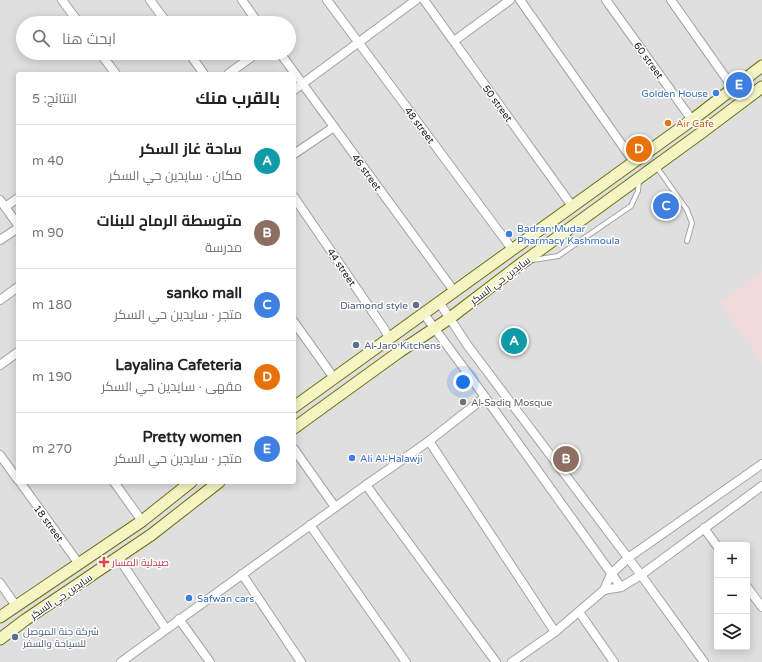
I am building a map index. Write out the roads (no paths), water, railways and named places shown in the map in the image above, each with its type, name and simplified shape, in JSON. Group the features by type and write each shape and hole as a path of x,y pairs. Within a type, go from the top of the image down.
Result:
{"street":[{"path":"62,0 74,16"},
{"path":"150,0 162,16"},
{"path":"242,0 253,16"},
{"name":"48 street","path":"327,0 512,249"},
{"path":"296,89 416,0"},
{"name":"50 street","path":"424,0 572,206"},
{"path":"454,41 510,0"},
{"path":"520,0 634,162"},
{"name":"60 street","path":"606,0 692,120"},
{"path":"671,0 733,88"},
{"path":"105,60 114,72"},
{"path":"194,60 203,72"},
{"path":"231,72 247,60"},
{"name":"46 street","path":"285,60 294,72"},
{"name":"سايدين حي السكر","path":"296,406 692,120 762,66"},
{"name":"46 street","path":"296,75 454,291"},
{"name":"سايدين حي السكر","path":"296,427 399,352 450,318 522,263 762,87"},
{"path":"296,153 334,127"},
{"path":"5,207 16,199"},
{"path":"0,200 16,222"},
{"name":"44 street","path":"296,200 385,330 389,339"},
{"path":"0,240 16,229"},
{"path":"0,300 16,288"},
{"path":"439,302 468,346 641,575 704,662"},
{"path":"424,314 621,587"},
{"path":"296,325 334,378"},
{"path":"0,365 16,353"},
{"path":"121,662 429,441 485,397"},
{"path":"429,441 555,632"},
{"path":"296,452 335,507"},
{"name":"18 street","path":"0,454 16,477"},
{"path":"517,661 555,632 604,590 611,574 628,558 762,464"},
{"name":"18 street","path":"21,484 79,564"},
{"path":"115,484 142,521"},
{"name":"سايدين حي السكر","path":"0,617 142,521 189,484"},
{"name":"سايدين حي السكر","path":"0,639 25,620 152,534 216,484"},
{"path":"366,485 496,662"},
{"path":"604,590 621,587 641,575 762,486"},
{"path":"310,525 406,662"},
{"path":"704,528 714,542"},
{"path":"118,557 166,629"},
{"path":"242,574 301,662"},
{"path":"0,583 16,606"},
{"path":"750,591 762,607"},
{"path":"579,612 614,662"},
{"path":"179,619 210,662"}],"lane":[{"path":"655,166 687,210 692,223 687,240"},
{"path":"522,263 558,256 631,206 638,191 640,176"}],"place":[{"name":"Pretty women","path":"739,85"},
{"name":"Golden House","path":"716,93"},
{"name":"Air Cafe","path":"668,123"},
{"name":"Layalina Cafeteria","path":"639,149"},
{"name":"sanko mall","path":"666,206"},
{"name":"Badran Mudar Pharmacy Kashmoula","path":"509,234"},
{"name":"Diamond style","path":"416,305"},
{"name":"ساحة غاز السكر","path":"514,341"},
{"name":"Al-Jaro Kitchens","path":"356,345"},
{"name":"Al-Sadiq Mosque","path":"463,402"},
{"name":"Ali Al-Halawji","path":"352,458"},
{"name":"متوسطة الرماح للبنات","path":"566,459"},
{"name":"صيدلية المسار","path":"104,562"},
{"name":"Safwan cars","path":"189,598"},
{"name":"شركة جنة الموصل للسياحة والسفر","path":"15,637"}]}
